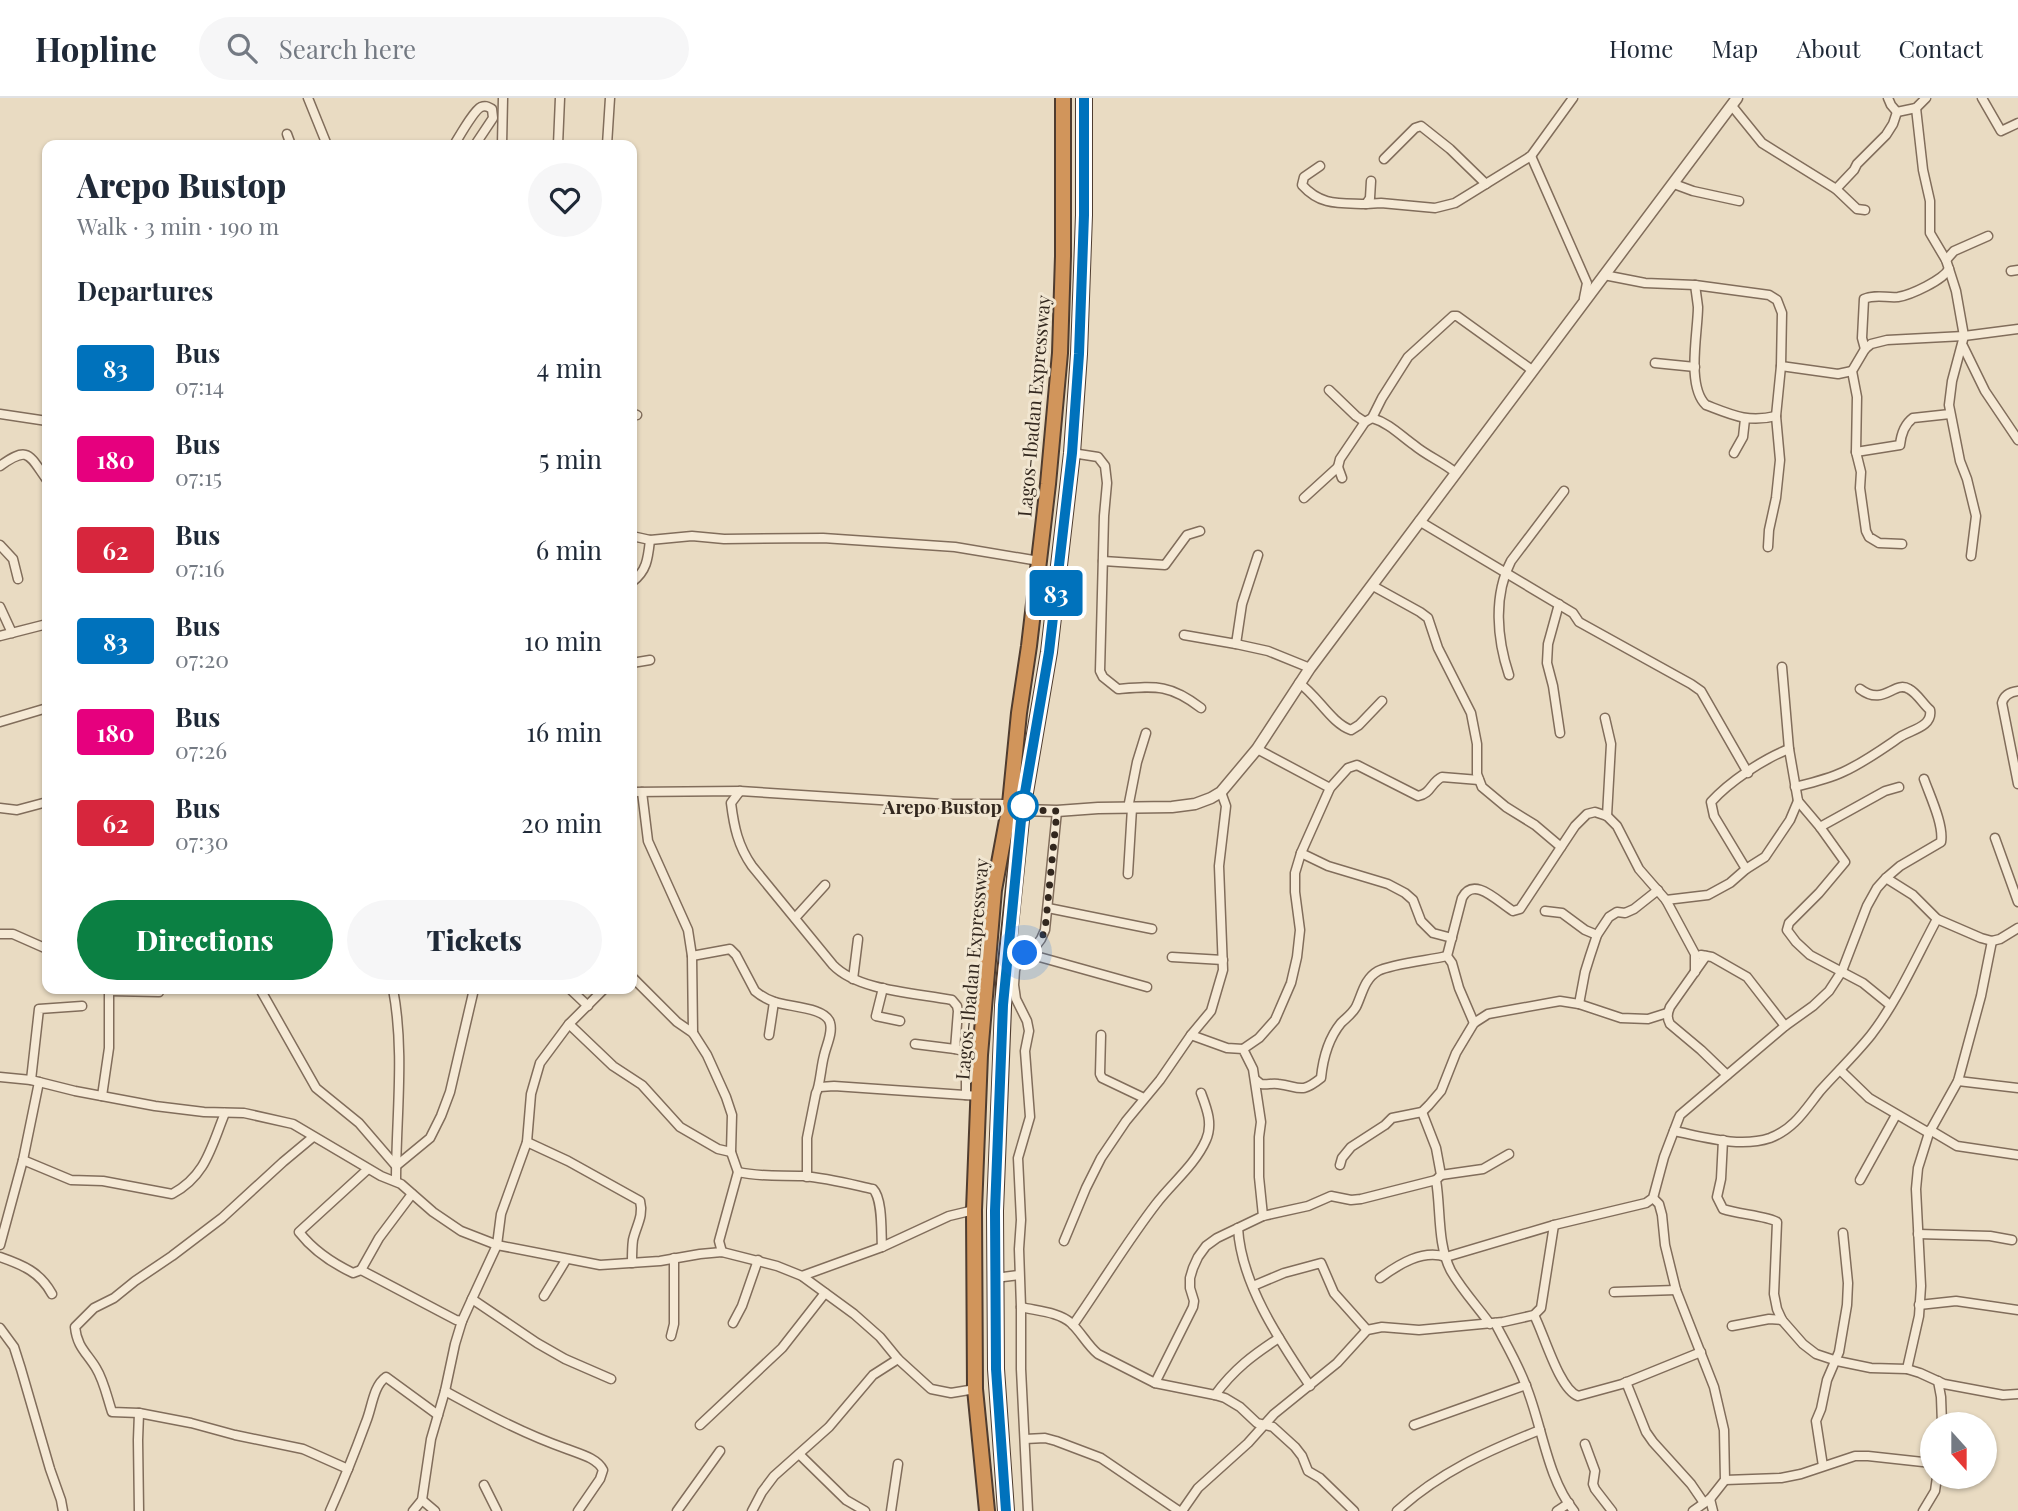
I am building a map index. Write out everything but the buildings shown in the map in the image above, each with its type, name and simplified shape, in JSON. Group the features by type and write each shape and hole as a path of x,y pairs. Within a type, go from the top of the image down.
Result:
{"highway":[{"name":"Lagos-Ibadan Expressway","path":"1006,1511 996,1369 995,1278 1004,983 1016,807 1019,713 1039,561 1060,354 1063,98"},
{"name":"Lagos-Ibadan Expressway","path":"987,1511 975,1390 973,1054 994,890 1016,807 1049,652 1072,453 1079,354 1084,215 1084,98"}],"street":[{"path":"308,98 325,140"},
{"path":"502,140 503,98"},
{"path":"558,140 560,98"},
{"path":"607,140 610,98"},
{"path":"1320,166 1304,177 1302,185 1310,193 1329,203 1381,203 1435,208 1447,206 1531,156 1573,98"},
{"path":"1888,98 1897,112"},
{"path":"1897,112 1916,108 1926,98"},
{"path":"1982,98 2001,131 2018,123"},
{"path":"637,792 740,791 1057,811 1172,807 1195,804 1211,798 1220,792 1257,749 1310,668 1735,102 1762,143 1836,189 1857,209 1865,210"},
{"path":"457,140 478,109 488,106 492,109 493,118 478,140"},
{"path":"1916,108 1923,170 1930,201 1930,233 1949,269 1964,336 1952,381 1950,414 1976,516 1971,556"},
{"path":"1836,189 1886,135 1897,112"},
{"path":"1384,159 1415,128 1421,126 1450,149 1486,184"},
{"path":"287,134 290,140"},
{"path":"1531,156 1587,284 1582,303"},
{"path":"1366,204 1370,198 1371,181"},
{"path":"1674,184 1739,201"},
{"path":"1946,260 1954,251 1987,236"},
{"path":"1865,349 1862,338 1864,299 1902,296 1942,277 1949,269"},
{"path":"1604,275 1645,283 1695,285 1769,295 1777,300 1782,313 1776,416 1780,460 1768,547"},
{"path":"1695,285 1698,304 1695,367 1701,401 1745,419 1760,420 1776,416"},
{"path":"1304,498 1338,467 1340,459 1408,357 1452,316 1457,316 1532,370"},
{"path":"1781,366 1838,374 1849,372 1871,344 1887,340 1964,336 2018,329"},
{"path":"1963,346 1985,391 2018,440"},
{"path":"1655,363 1695,367"},
{"path":"1849,372 1855,383 1858,409 1856,452 1861,472 1860,488 1866,531 1869,537 1879,543 1902,544"},
{"path":"1329,390 1356,416 1394,428 1415,446 1456,473"},
{"path":"0,414 42,420"},
{"path":"1856,452 1900,445 1902,435 1913,418 1950,414"},
{"path":"1734,453 1743,437 1745,419"},
{"path":"1072,453 1098,457 1105,466 1107,483 1100,671 1103,677 1118,689 1155,686 1179,692 1201,708"},
{"path":"0,466 19,454 25,454 42,473"},
{"path":"1338,467 1342,478"},
{"path":"1509,675 1499,632 1505,573 1511,561 1564,491"},
{"path":"1419,521 1559,604 1573,613 1579,622 1691,684 1700,691 1748,773"},
{"path":"1103,562 1166,565 1187,535 1200,531"},
{"path":"637,537 650,540 692,536 724,539 822,538 955,547 1039,561"},
{"path":"637,578 647,565 650,540"},
{"path":"0,545 13,559 18,579"},
{"path":"1236,644 1242,604 1258,555"},
{"path":"1373,586 1428,618 1438,648 1471,713 1475,727 1476,778 1482,787 1561,847"},
{"path":"1559,604 1548,644 1547,663 1560,733"},
{"path":"0,607 12,632"},
{"path":"0,636 42,625"},
{"path":"1184,635 1268,651 1310,668"},
{"path":"637,662 650,660"},
{"path":"1782,667 1789,749 1798,801 1845,862 1789,923 1787,930 1810,955 1863,983 1890,1004"},
{"path":"1300,683 1316,696 1337,721 1351,730 1382,701"},
{"path":"1795,787 1841,773 1879,753 1929,720 1930,710 1909,688 1902,687 1874,696 1860,689"},
{"path":"2018,691 2007,694 2002,703 2018,784"},
{"path":"0,722 42,709"},
{"path":"1605,718 1611,744 1607,816"},
{"path":"1128,874 1130,808 1137,762 1146,733"},
{"path":"1257,749 1330,788"},
{"path":"1746,869 1714,816 1711,802 1748,773 1789,749"},
{"path":"1191,1035 1227,1048 1243,1049 1259,1038 1275,1020 1291,983 1300,930 1295,873 1330,788 1348,768 1357,765 1418,796 1429,792 1442,777 1476,778"},
{"path":"1380,1278 1410,1260 1431,1253 1446,1257 1555,1225 1646,1203 1653,1198 1664,1157 1680,1115 1829,991 1842,971 1867,906 1877,888 1900,866 1941,842 1938,819 1924,779"},
{"path":"1820,827 1885,791 1899,787"},
{"path":"740,791 731,803 736,836 743,853 833,965 841,974 883,988 951,1000 958,1011 955,1049"},
{"path":"642,792 648,841 688,930 692,956 693,1033"},
{"path":"1064,1241 1101,1158 1126,1121 1211,1011 1223,970 1219,866 1226,806 1220,792"},
{"path":"1666,900 1708,895 1719,891 1757,863 1770,850 1790,820 1798,801"},
{"path":"0,808 18,810 42,803"},
{"path":"1028,1511 1021,1369 1021,1220 1018,1158 1030,1117 1025,1051 1030,1031 1016,999 1014,985 1018,960 1035,947 1045,930 1057,811"},
{"path":"1447,956 1466,891 1471,888 1479,889 1517,911 1575,826 1587,814 1595,812 1607,816 1617,826 1639,869 1666,900 1695,954 1695,972"},
{"path":"1995,838 2018,902"},
{"path":"1301,853 1328,866 1388,884 1405,893 1413,900 1421,921 1433,933 1452,938"},
{"path":"1886,878 1913,895 1937,919 1960,930 1992,941 2018,928"},
{"path":"795,918 825,885"},
{"path":"1578,1004 1597,935 1608,917 1616,912 1625,913 1634,909 1658,890"},
{"path":"1048,908 1152,929"},
{"path":"1545,911 1562,913 1585,930 1597,935"},
{"path":"1674,1131 1742,1142 1767,1139 1787,1129 1799,1119 1871,1034 1918,958 1937,919"},
{"path":"0,934 13,934 42,947"},
{"path":"853,979 858,939"},
{"path":"1907,1369 1921,1286 1917,1234 1918,1168 1929,1131 1958,1081 1981,996 1992,941"},
{"path":"692,956 730,948 755,991 774,1002 819,1012 831,1024 819,1076 820,1087 816,1093 807,1138 807,1177"},
{"path":"1025,953 1147,987"},
{"path":"1695,954 1712,957 1748,977 1785,1027"},
{"path":"1447,956 1474,1023"},
{"path":"1256,1080 1261,1084 1280,1084 1294,1089 1315,1083 1321,1079 1323,1059 1332,1036 1355,1008 1371,976 1383,969 1447,956"},
{"path":"1172,957 1223,960"},
{"path":"1340,1165 1351,1147 1392,1118 1422,1112 1441,1091 1456,1053 1474,1023 1494,1013 1560,1002 1578,1004 1621,1018 1648,1020 1667,1013 1706,957"},
{"path":"637,982 677,1022 693,1033 707,1055 732,1115 731,1152 738,1172 719,1241 722,1252"},
{"path":"883,988 876,1016 900,1021"},
{"path":"102,1096 109,1048 109,994"},
{"path":"263,994 316,1088 359,1123 396,1166"},
{"path":"394,994 400,1065 396,1181"},
{"path":"396,1166 430,1138 441,1116 450,1092 473,994"},
{"path":"575,994 588,1006"},
{"path":"413,1511 422,1500 431,1439 455,1343 471,1299 497,1245 501,1214 527,1142 534,1080 540,1063 569,1024 599,994"},
{"path":"769,1035 774,1002"},
{"path":"0,1245 23,1160 35,1081 39,1009 82,1006"},
{"path":"1667,1013 1671,1024 1727,1075"},
{"path":"569,1024 614,1066 642,1085 680,1127 718,1149 731,1152"},
{"path":"1101,1035 1102,1078 1144,1098"},
{"path":"915,1044 973,1054"},
{"path":"1243,1049 1256,1080 1261,1122 1259,1177 1263,1216"},
{"path":"1840,1070 1869,1098 1896,1115 1958,1146 2018,1155"},
{"path":"0,1077 35,1081 155,1106 244,1114 293,1124 368,1169 396,1181 447,1223 497,1245 600,1265 722,1252 758,1260 802,1276 854,1314 931,1389 951,1393 975,1390"},
{"path":"1958,1081 2018,1088"},
{"path":"820,1087 973,1095"},
{"path":"1073,1325 1121,1252 1194,1160 1206,1140 1210,1125 1209,1114 1201,1094"},
{"path":"1422,1112 1436,1148 1446,1257 1461,1286 1492,1324 1526,1385 1559,1485 1572,1507 1557,1511"},
{"path":"23,1160 71,1180 103,1181 172,1194 198,1174 225,1113"},
{"path":"1860,1180 1896,1115"},
{"path":"313,1137 283,1161 222,1219 135,1280 114,1298 94,1308 75,1327 82,1350 102,1379 112,1412 139,1413 191,1423 303,1449 348,1469"},
{"path":"1723,1140 1717,1197 1723,1209 1777,1222 1774,1294 1777,1309 1782,1320 1816,1354 1871,1368 1907,1369 1938,1381 2003,1395 2018,1395"},
{"path":"527,1142 568,1161 640,1201 642,1208 633,1239 632,1263"},
{"path":"1155,1382 1193,1307 1190,1278 1198,1257 1206,1246 1217,1238 1263,1216 1300,1208 1331,1196 1361,1199 1438,1177 1483,1169 1509,1154"},
{"path":"368,1169 299,1232 309,1244 338,1266 353,1273 361,1270 379,1238 412,1194"},
{"path":"738,1172 756,1176 807,1177 873,1189 878,1194 882,1247"},
{"path":"1653,1198 1659,1204 1662,1215 1665,1245 1676,1290 1714,1387 1722,1415 1726,1452 1725,1480 1707,1501 1693,1511"},
{"path":"802,1276 882,1247 949,1216 974,1210"},
{"path":"1025,1439 1045,1438 1101,1458 1182,1511 1198,1488 1274,1414 1337,1363 1367,1330 1382,1327 1419,1330 1492,1324 1534,1315 1541,1308 1555,1225"},
{"path":"1238,1228 1238,1241 1253,1286 1279,1338 1310,1386"},
{"path":"1823,1466 1816,1421 1828,1380 1837,1361 1845,1324 1848,1283 1843,1233"},
{"path":"1917,1234 1990,1236 2012,1240"},
{"path":"0,1257 25,1266 39,1275 52,1294"},
{"path":"671,1336 674,1324 674,1258"},
{"path":"544,1296 566,1259"},
{"path":"733,1323 758,1260"},
{"path":"1253,1286 1284,1273 1321,1264 1334,1293 1367,1330"},
{"path":"361,1270 462,1321"},
{"path":"995,1278 1019,1275"},
{"path":"1615,1292 1676,1290"},
{"path":"699,1425 782,1348 825,1293"},
{"path":"471,1299 537,1343 565,1359 611,1379"},
{"path":"1919,1305 1956,1301 2018,1310"},
{"path":"1021,1307 1055,1315 1073,1325 1098,1354 1155,1382 1215,1395 1233,1402 1256,1423 1273,1427 1295,1447 1308,1471 1320,1478 1354,1511"},
{"path":"1534,1315 1552,1359 1572,1394 1578,1396 1626,1382 1701,1352"},
{"path":"1732,1326 1782,1320"},
{"path":"0,1328 18,1358 63,1511"},
{"path":"1215,1395 1231,1374 1279,1338"},
{"path":"752,1511 774,1476 829,1427 873,1375 898,1359"},
{"path":"330,1511 382,1379 386,1377 438,1415"},
{"path":"1938,1381 1942,1412"},
{"path":"1626,1382 1646,1432 1713,1511"},
{"path":"1414,1425 1526,1385"},
{"path":"445,1391 536,1438 599,1463 603,1471 600,1479 578,1511"},
{"path":"139,1413 139,1511"},
{"path":"1397,1511 1427,1486 1472,1458 1540,1430"},
{"path":"1585,1444 1595,1471 1595,1489 1612,1511"},
{"path":"677,1511 720,1451"},
{"path":"799,1454 846,1500 865,1511"},
{"path":"1725,1480 1781,1478 1855,1456 1920,1462"},
{"path":"891,1511 898,1464"},
{"path":"484,1485 497,1511"},
{"path":"1923,1511 1935,1489"},
{"path":"422,1500 435,1511"}],"bus line":[{"name":"83","path":"1006,1511 996,1369 995,1211 999,1070 1004,983 1022,810 1049,652 1072,453 1084,215 1084,98"}],"place":[{"name":"Arepo Bustop","path":"1023,806"}],"route":[{"path":"1023,806 1022,810 1057,811 1045,930 1035,947 1025,953"}]}
